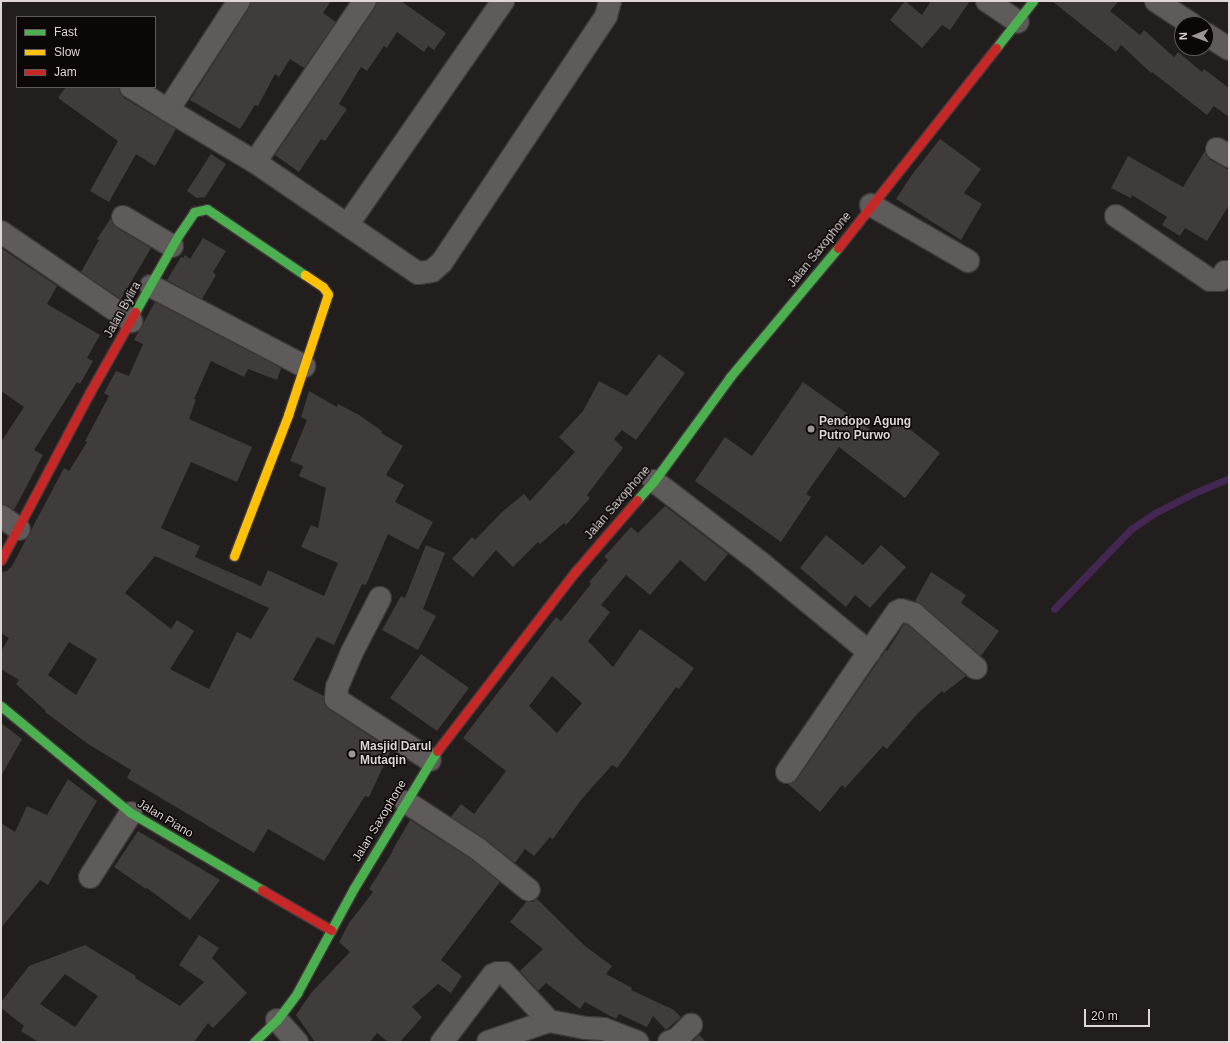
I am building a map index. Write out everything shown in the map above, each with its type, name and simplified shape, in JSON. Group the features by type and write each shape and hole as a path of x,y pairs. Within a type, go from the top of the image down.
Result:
{"main road":[{"name":"Jalan Saxophone","path":"254,1042 277,1020 297,993 331,930 430,760 575,572 654,481 730,377 846,239 871,205 1018,22 1033,1"},
{"name":"Jalan Bylira","path":"1,560 19,529 90,392 151,286 172,246 194,212 206,209 326,290 327,298 304,366"},
{"path":"234,556 288,415 304,366"},
{"name":"Jalan Piano","path":"1,706 131,813 331,930"}],"street":[{"path":"168,110 239,1"},
{"path":"255,162 365,1"},
{"path":"348,224 503,1"},
{"path":"133,88 255,162 348,224 407,268 418,273 432,271 442,262 606,16 610,1"},
{"path":"987,1 1018,22"},
{"path":"1156,1 1179,16"},
{"path":"1214,39 1229,49"},
{"path":"871,205 968,261"},
{"path":"1116,216 1210,280 1220,280 1228,271"},
{"path":"123,217 172,246"},
{"path":"1,232 131,321"},
{"path":"151,286 304,366"},
{"path":"654,481 762,564 869,652"},
{"path":"1,516 19,529"},
{"path":"380,598 336,687 336,699 430,760"},
{"path":"787,772 897,612 901,610 914,614 976,668"},
{"path":"406,802 478,850 529,890"},
{"path":"90,877 131,813"},
{"path":"442,1042 493,975 498,973 504,973 549,1021"},
{"path":"277,1020 297,1042"},
{"path":"488,1042 549,1021 586,1028 604,1029 638,1042"},
{"path":"669,1042 677,1039 691,1025"}],"building":[{"path":"251,1 331,1 323,13 336,22 304,68 290,59 279,77 275,74 258,106 255,105 240,129 190,100 249,8"},
{"path":"377,1 401,1 446,33 434,50 428,46 424,52 397,32 387,48 384,46 367,71 361,67 339,104 347,109 325,141 321,139 299,172 275,155 375,8"},
{"path":"905,1 922,15 931,1 970,1 950,30 942,25 922,48 890,20"},
{"path":"1052,1 1119,1 1110,11 1140,35 1144,30 1174,57 1183,56 1202,72 1204,69 1229,88 1229,117 1214,106 1207,115 1152,72 1151,73 1121,45 1116,52"},
{"path":"65,88 119,88 120,93 124,98 176,129 155,166 136,154 109,202 90,191 118,141 58,98"},
{"path":"940,139 981,169 964,193 982,204 961,240 896,199 911,176"},
{"path":"1205,151 1210,160 1229,170 1229,205 1207,241 1185,228 1180,236 1162,225 1167,217 1132,195 1131,198 1111,188 1128,156 1183,187"},
{"path":"211,154 226,164 205,197 197,198 187,191"},
{"path":"111,218 117,228 151,248 121,299 81,272 99,240 97,239"},
{"path":"203,238 226,251 213,272 216,275 202,299 167,280 181,257 183,258 185,255 190,259"},
{"path":"1,248 57,286 47,304 100,335 87,358 93,361 80,384 77,382 34,450 43,455 14,510 1,504 1,442 24,407 1,391"},
{"path":"155,302 281,368 277,380 248,369 244,377 211,361 194,399 196,399 189,419 252,447 237,482 191,462 161,528 200,546 195,557 261,586 268,570 324,596 338,563 301,547 311,525 318,528 326,488 299,476 303,466 290,461 307,420 301,417 309,391 337,407 338,404 359,415 382,431 381,433 403,446 386,475 404,485 395,502 433,522 418,550 388,534 366,585 362,584 334,645 317,637 293,680 324,696 325,704 329,709 391,750 369,797 365,796 324,861 268,829 254,853 127,778 131,770 88,744 45,712 46,711 16,684 19,680 1,669 1,651 9,638 1,633 1,572 7,571 12,566 64,468 69,471 87,442 85,441 109,396 104,393 116,371 129,376 143,344 134,340","holes":["155,556 269,608 251,639 237,632 209,689 170,669 194,631 177,620 171,629 125,593","69,642 97,659 76,695 48,675"]},
{"path":"659,354 685,373 636,440 622,430 614,439 623,448 587,495 590,498 566,525 564,523 540,544 538,542 513,567 496,550 473,577 452,559 472,537 475,540 502,512 524,494 530,501 575,452 559,437 583,411 599,381 627,396"},
{"path":"803,382 883,439 898,420 940,453 905,498 839,447 806,494 811,497 781,542 695,481 725,437 752,456"},
{"path":"665,506 728,554 705,582 680,560 650,595 626,575 601,605 610,612 588,641 613,667 640,629 694,668 679,689 676,687 617,768 612,765 581,800 553,839 550,837 534,856 525,849 515,863 485,839 451,817 461,804 474,814 506,771 463,738 556,617 561,621 591,584 589,582 608,560 604,557 631,527 638,533","holes":["552,676 582,703 557,733 529,706"]},
{"path":"826,535 863,565 881,545 906,567 870,608 855,595 846,607 800,568"},
{"path":"426,545 445,553 423,609 436,616 418,650 382,630 401,596 405,598"},
{"path":"931,572 966,595 961,603 999,631 981,656 922,605 915,601"},
{"path":"904,624 908,625 966,676 944,693 942,691 918,713 887,749 883,746 845,788 842,785 820,812 788,784 797,779 886,650 887,651"},
{"path":"421,654 469,688 437,731 390,698"},
{"path":"1,723 22,739 1,776"},
{"path":"68,779 97,801 48,885 40,880 1,928 1,823 15,832 27,806 47,815"},
{"path":"410,820 471,859 500,882 441,960 462,976 451,993 438,984 412,1007 422,1017 400,1042 388,1042 377,1033 370,1042 315,1042 296,1015 311,993 350,952 339,942 349,923 373,892 369,889 393,851"},
{"path":"138,831 220,880 190,920 147,888 146,889 114,867"},
{"path":"537,899 585,946 612,966 606,974 632,988 631,990 674,1010 681,1017 666,1030 653,1016 647,1027 619,1014 616,1019 585,1002 580,1009 546,983 538,991 520,971 543,949 510,922 526,902 533,902"},
{"path":"199,935 219,948 212,958 247,993 213,1028 208,1023 194,1042 38,1042 21,1031 24,1026 1,1008 1,1002 29,966 85,945 136,976 135,978 180,1006 204,982 179,965","holes":["65,974 98,996 75,1027 40,1004"]},
{"path":"699,1035 706,1042 692,1042"}],"waterway":[{"path":"1054,609 1131,529 1153,514 1194,493 1229,478"}],"traffic: fast":[{"path":"996,48 1033,1"},
{"path":"135,312 178,236 194,212 207,209 305,275"},
{"path":"637,500 654,481 730,377 838,248"},
{"path":"1,706 131,813 262,890"},
{"path":"254,1042 277,1020 297,993 354,888 437,751"}],"traffic: slow":[{"path":"234,556 288,415 328,294 323,287 305,275"}],"traffic: jam":[{"path":"838,248 996,48"},
{"path":"1,560 90,392 135,312"},
{"path":"437,751 575,572 637,500"},
{"path":"262,890 331,930"}],"place":[{"name":"Pendopo Agung Putro Purwo","path":"811,429"},
{"name":"Masjid Darul Mutaqin","path":"352,754"}]}
